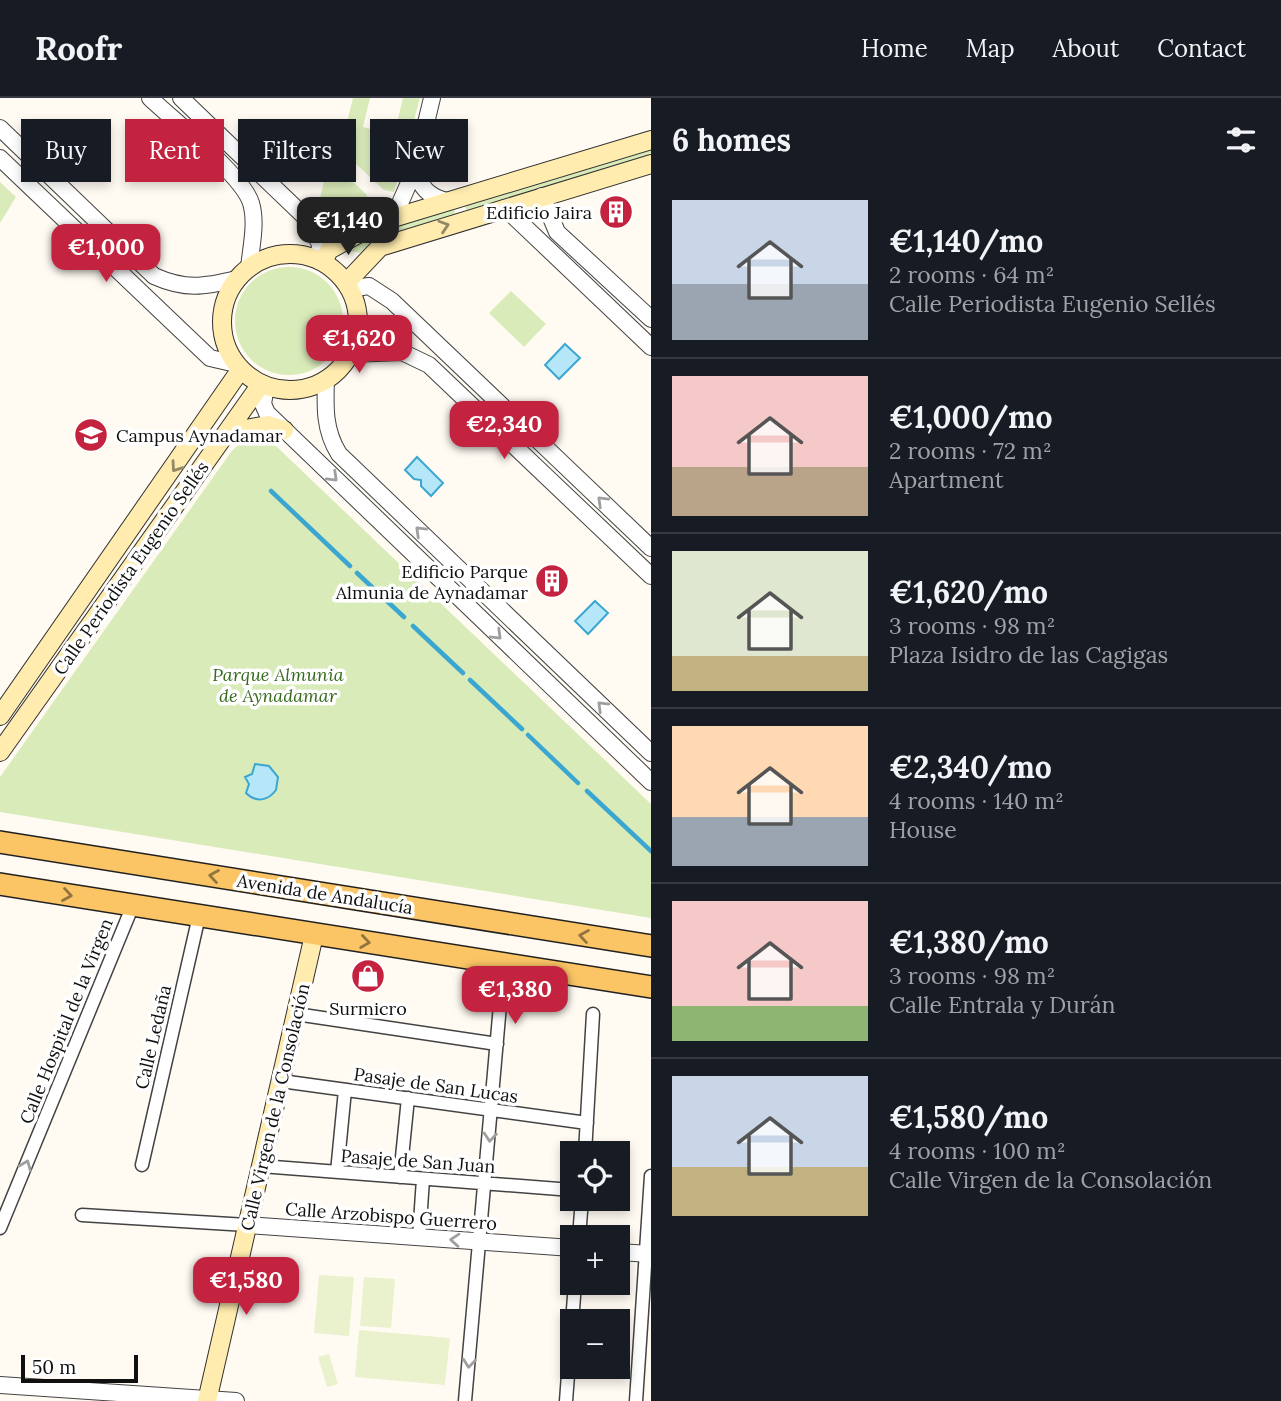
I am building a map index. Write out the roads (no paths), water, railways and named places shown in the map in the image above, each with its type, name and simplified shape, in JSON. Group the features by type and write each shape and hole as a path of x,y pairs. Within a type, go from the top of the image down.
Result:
{"main road":[{"path":"321,262 331,248 368,227 394,217 651,140"},
{"path":"348,286 380,247 651,164"},
{"path":"283,254 321,262 348,286 358,323 350,354 326,379 304,388 284,390 263,385 239,367 227,349 222,322 228,295 243,274 268,258 283,254"},
{"name":"Calle Periodista Eugenio Sellés","path":"0,716 239,367"},
{"name":"Calle Periodista Eugenio Sellés","path":"0,752 263,385"},
{"path":"228,432 268,425 284,430"},
{"name":"Avenida de Andalucía","path":"0,842 651,946"},
{"path":"0,884 651,987"},
{"name":"Calle Virgen de la Consolación","path":"207,1400 314,935"}],"street":[{"path":"0,128 154,276 177,286 209,286 243,274 254,223 251,202 236,179 150,98"},
{"path":"181,98 307,220 320,244 321,262"},
{"path":"427,119 432,98"},
{"path":"0,158 210,358 239,367"},
{"path":"394,217 409,182"},
{"path":"420,182 423,189 433,198 446,201"},
{"path":"542,196 557,232 651,320"},
{"path":"505,208 651,347"},
{"path":"348,286 369,286 392,301 651,548"},
{"path":"350,354 402,352 429,365 651,576"},
{"path":"326,379 326,422 330,439 339,454 651,753"},
{"path":"263,385 263,404 267,413 651,782"},
{"name":"Calle Hospital de la Virgen","path":"0,1228 132,905"},
{"name":"Calle Ledaña","path":"142,1165 199,916"},
{"path":"465,1401 500,1005"},
{"path":"296,1014 496,1044"},
{"path":"586,1141 593,1014"},
{"name":"Pasaje de San Lucas","path":"281,1081 587,1123"},
{"path":"337,1172 345,1090"},
{"path":"400,1177 408,1098"},
{"name":"Pasaje de San Juan","path":"261,1166 560,1190"},
{"path":"636,1401 648,1254 651,1176"},
{"path":"419,1237 423,1179"},
{"name":"Calle Arzobispo Guerrero","path":"82,1215 560,1247"},
{"path":"630,1253 648,1254"},
{"path":"566,1401 574,1295"},
{"path":"0,1385 236,1401"}],"water":[{"path":"565,344 580,358 559,379 545,365"},
{"path":"417,457 443,483 431,496 421,486 421,480 414,479 405,470"},
{"path":"595,601 608,613 588,634 575,621"},
{"path":"255,764 269,766 278,777 276,790 266,798 254,798 246,793 249,784 245,777 252,774"}],"waterway":[{"path":"271,491 350,566"},
{"path":"357,573 404,617"},
{"path":"413,626 463,673"},
{"path":"470,680 522,729"},
{"path":"528,735 578,783"},
{"path":"587,791 651,851"}],"place":[{"name":"Edificio Jaira","path":"616,212"},
{"name":"Campus Aynadamar","path":"91,435"},
{"name":"Edificio Parque Almunia de Aynadamar","path":"552,581"},
{"name":"Surmicro","path":"368,976"}],"park label":[{"name":"Parque Almunia de Aynadamar","path":"278,684"}]}
